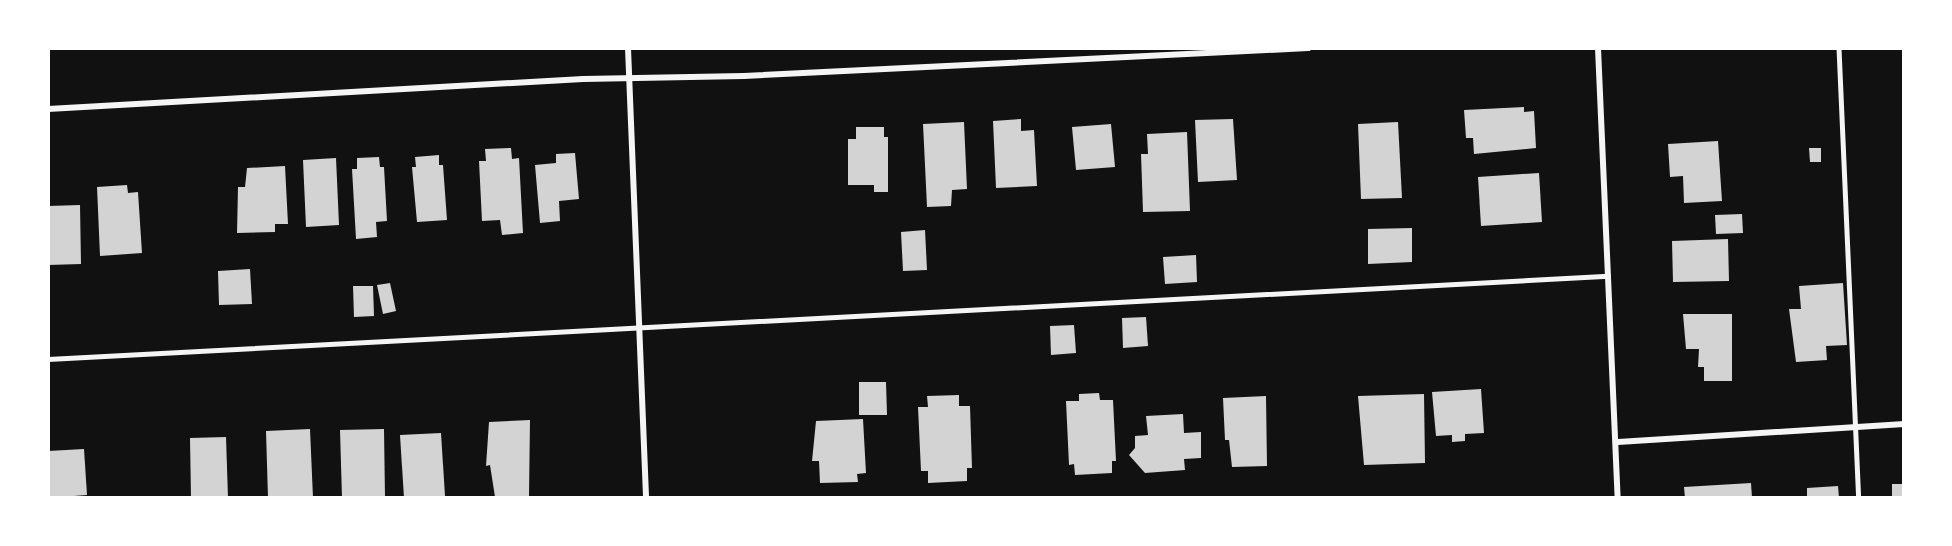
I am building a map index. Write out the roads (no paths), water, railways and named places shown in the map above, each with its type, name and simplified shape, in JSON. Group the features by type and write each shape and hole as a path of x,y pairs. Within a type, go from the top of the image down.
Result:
{"street":[{"path":"628,48 646,498"},
{"path":"48,109 629,79 1308,48"},
{"path":"1599,48 1608,276 1618,442 1618,498"},
{"path":"1618,442 1904,424"}],"lane":[{"path":"1839,48 1858,498"},
{"path":"48,359 1608,276"}]}
